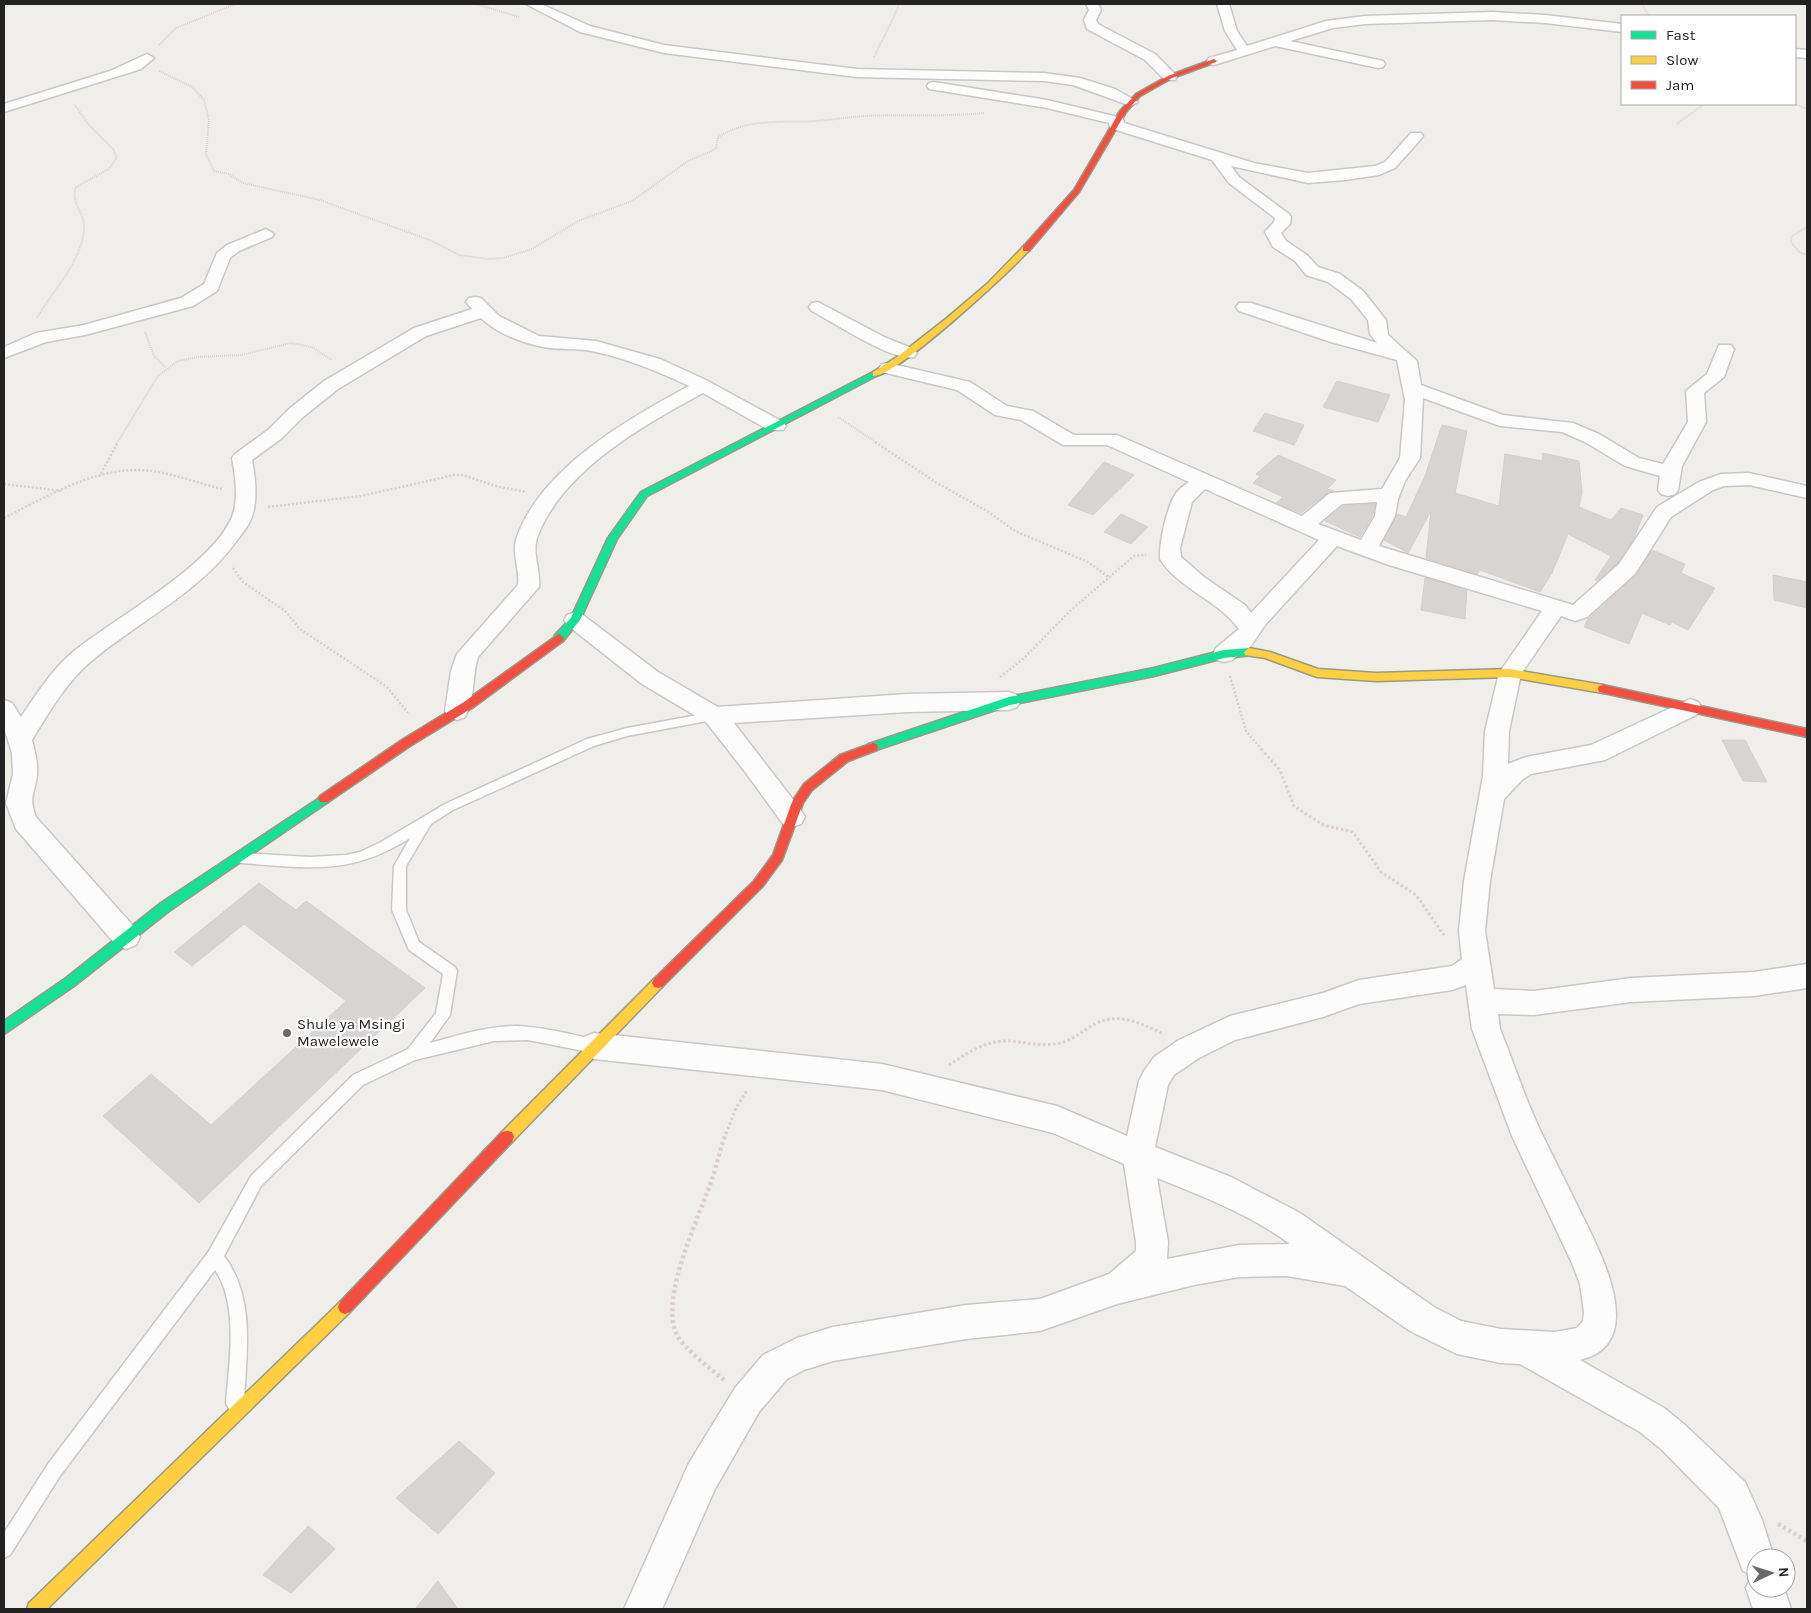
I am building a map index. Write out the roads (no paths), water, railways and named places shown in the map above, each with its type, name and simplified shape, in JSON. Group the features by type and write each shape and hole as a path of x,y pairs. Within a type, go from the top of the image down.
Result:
{"street":[{"path":"532,4 585,29 664,49 865,73 1044,77 1075,82 1110,92 1131,102"},
{"path":"1092,4 1095,10 1090,20 1092,26 1143,53 1170,77"},
{"path":"1223,4 1231,32 1244,52"},
{"path":"1456,4 1481,16"},
{"path":"1320,28 1350,10 1365,20"},
{"path":"4,1028 70,982 165,907 457,711 551,645 568,630 575,620 609,544 632,507 644,494 888,368 941,327 1008,268 1048,226 1077,191 1116,123 1138,95 1170,77 1214,61 1320,28 1365,20 1481,16 1545,19 1621,28"},
{"path":"1137,32 1143,53"},
{"path":"1273,42 1378,64"},
{"path":"4,108 115,74 146,59"},
{"path":"883,74 915,83 1083,111 1218,158 1290,176 1308,178 1379,170 1390,165 1416,136"},
{"path":"1218,158 1234,180 1279,211 1283,217 1282,224 1273,232 1279,244 1301,258 1312,271 1334,278 1357,294 1377,320 1375,329 1380,339 1408,361 1414,407 1410,458 1395,480 1389,495 1385,516 1367,549"},
{"path":"4,353 21,344 42,337 85,330 188,302 211,287 223,256 233,248 266,234"},
{"path":"19,740 48,695 80,658 138,618 215,556 238,523 244,502 246,480 242,458 275,434 304,406 345,377 420,332 479,306 493,320 534,340 596,346 654,363 703,386 776,426"},
{"path":"818,307 878,341 908,353"},
{"path":"1245,307 1337,338 1404,356"},
{"path":"888,368 963,386 1002,411 1026,415 1066,440 1078,442 1101,438 1110,439 1304,525 1367,549 1555,608 1579,612 1627,569 1664,512 1672,466 1697,422 1695,390 1715,377 1725,349"},
{"path":"457,711 462,671 468,654 528,587 524,553 527,539 560,486 616,436 652,413 703,386"},
{"path":"1410,387 1500,420 1566,427 1592,438 1632,462 1670,473"},
{"path":"1204,480 1185,495 1182,502 1170,548 1171,559 1196,582 1237,610 1250,629"},
{"path":"1664,512 1706,486 1721,480 1760,480 1807,492"},
{"path":"1304,525 1337,498 1389,495"},
{"path":"1224,654 1242,640 1334,537"},
{"path":"594,1046 882,1077 1057,1120 1220,1188 1289,1224 1352,1271 1422,1319 1457,1337 1501,1346 1555,1349 1583,1343 1592,1337 1598,1325 1600,1312 1593,1275 1527,1136 1486,1029 1472,967 1472,931 1495,776 1497,731 1510,673 1555,608"},
{"path":"575,620 650,678 714,716 755,766 792,817"},
{"path":"35,1609 356,1296 594,1046 758,884 778,857 798,802 808,787 844,758 912,732 1009,701 1154,672 1224,654 1247,652 1266,655 1317,673 1348,676 1376,678 1510,673 1577,684 1807,733"},
{"path":"714,716 907,703 1009,701"},
{"path":"1492,794 1514,772 1526,766 1596,753 1690,708"},
{"path":"4,709 16,728 24,753 24,774 18,803 25,822 126,937"},
{"path":"1117,1288 1152,1257 1152,1242 1138,1155 1154,1081 1164,1066 1195,1046 1230,1029 1323,1005 1359,992 1430,983 1452,978 1472,967"},
{"path":"1481,1001 1534,1003 1631,990 1754,984 1807,976"},
{"path":"643,1609 702,1476 747,1400 775,1367 797,1355 833,1344 966,1322 1040,1315 1117,1288 1239,1261 1287,1260 1352,1271"},
{"path":"1522,1347 1652,1420 1673,1437 1732,1495 1744,1520 1753,1548"}],"lane":[{"path":"236,858 324,862 363,856 377,851 427,819 591,742 627,732 714,716"},
{"path":"412,1054 443,1015 450,971 414,946 399,910 400,866 427,819"},
{"path":"4,1549 54,1470 215,1257 256,1181 358,1080 412,1054 467,1040 506,1033 546,1035 594,1046"},
{"path":"215,1257 230,1279 236,1303 238,1338 234,1415"}],"place":[{"name":"Shule ya Msingi Mawelewele","path":"287,1033"}]}
